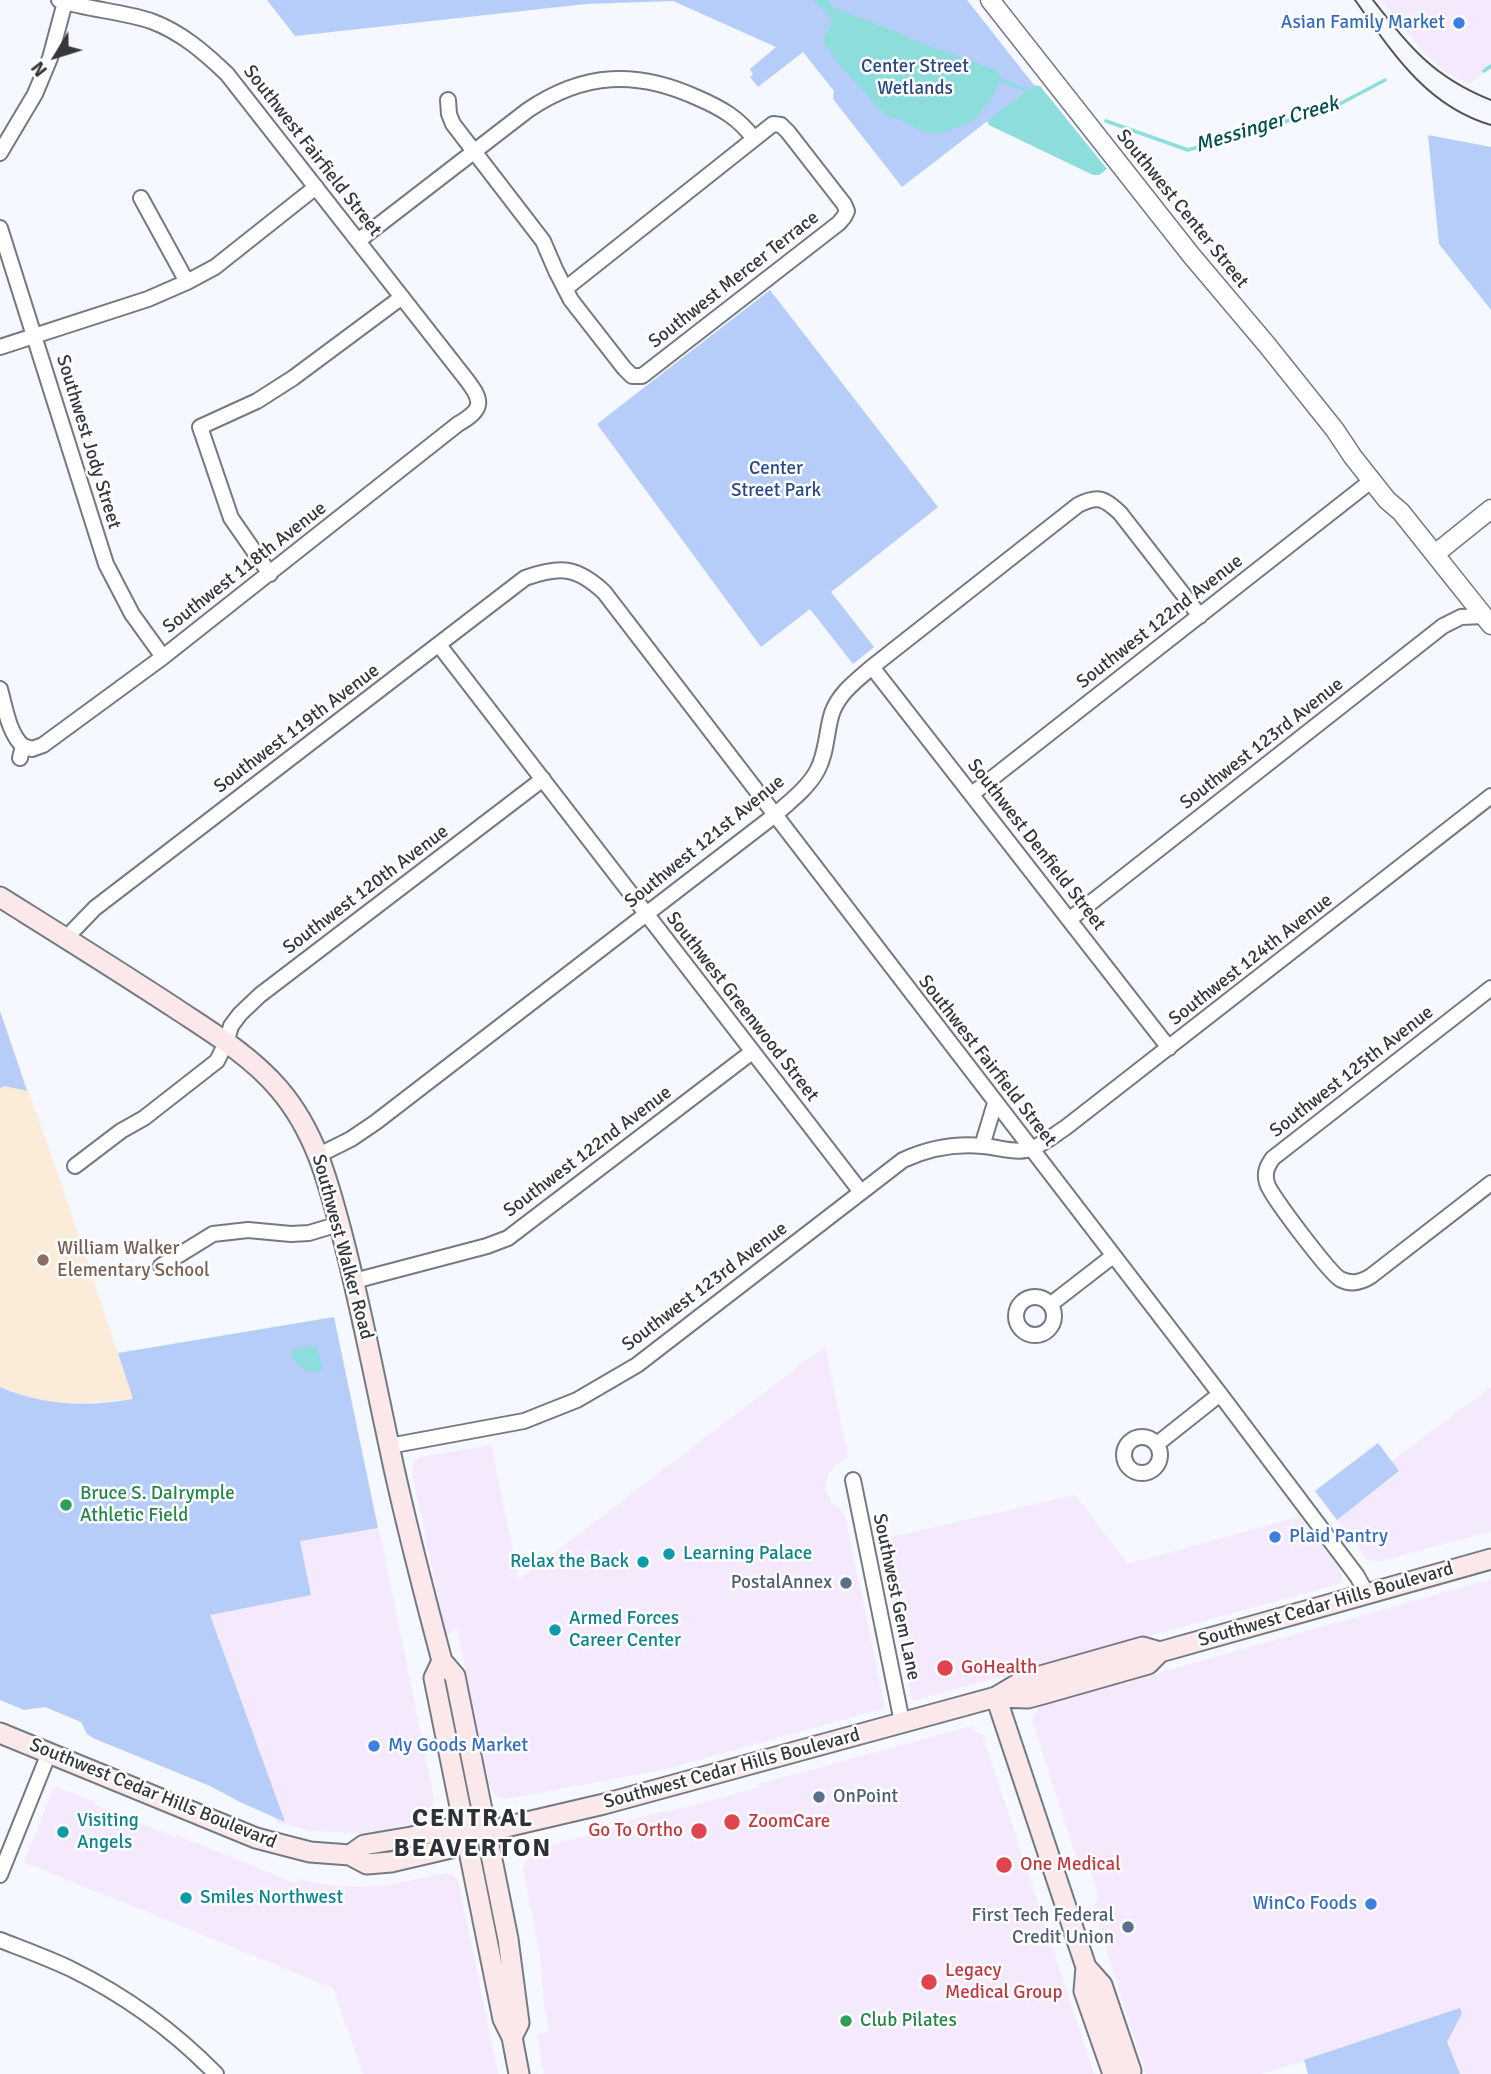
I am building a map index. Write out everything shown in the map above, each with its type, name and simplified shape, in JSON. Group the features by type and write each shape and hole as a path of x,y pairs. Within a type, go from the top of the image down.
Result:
{"main road":[{"name":"Southwest Walker Road","path":"0,897 253,1063 280,1090 301,1120 319,1155 354,1281 406,1524 442,1661 454,1676 508,1939 519,2023 512,2037"},
{"name":"Southwest Cedar Hills Boulevard","path":"0,1733 256,1838 310,1852 350,1855 364,1845 448,1829 467,1836 604,1804 996,1697 1023,1681 1143,1647 1160,1652 1491,1559"},
{"name":"Southwest Walker Road","path":"442,1661 434,1678 503,2019 512,2037 519,2074"},
{"path":"996,1697 1086,1967 1084,1991 1113,2074"},
{"path":"1086,1967 1102,1985 1130,2074"}],"street":[{"name":"Southwest Center Street","path":"990,0 1191,255 1344,441 1371,481 1401,512 1487,620"},
{"path":"0,153 36,94 51,58 62,1"},
{"name":"Southwest Fairfield Street","path":"62,1 149,20 180,34 227,74 471,386 479,402"},
{"path":"358,241 473,152 528,110 558,92 584,82 625,78 649,81 676,89 721,109 745,126 754,139 565,289 543,241 473,152 451,120 448,100"},
{"name":"Southwest Mercer Terrace","path":"565,289 624,368 632,376 642,376 844,218 847,211 844,204 781,125 766,127 754,139"},
{"path":"0,347 148,299 187,282 215,267 316,187"},
{"path":"141,198 187,282"},
{"name":"Southwest Jody Street","path":"0,228 106,564 132,614 163,657"},
{"path":"270,574 232,518 200,427 257,401 402,298"},
{"name":"Southwest 118th Avenue","path":"0,689 21,752 43,746 270,574 474,413 479,402"},
{"name":"Southwest Center Street","path":"1344,441 1358,452 1393,495 1401,512"},
{"name":"Southwest 122nd Avenue","path":"972,794 1371,481"},
{"name":"Southwest 121st Avenue","path":"319,1155 351,1139 376,1122 775,815 796,797 816,772 823,755 833,711 847,688 1078,505 1090,499 1101,499 1120,513 1200,616"},
{"path":"1435,554 1491,509"},
{"name":"Southwest 119th Avenue","path":"66,938 105,901 525,578 547,570 562,570"},
{"name":"Southwest Fairfield Street","path":"562,570 579,573 604,592 1220,1394 1357,1576 1367,1594"},
{"name":"Southwest 123rd Avenue","path":"1070,919 1443,626 1461,617 1487,620"},
{"name":"Southwest Greenwood Street","path":"439,645 861,1192"},
{"name":"Southwest Denfield Street","path":"872,667 1169,1048"},
{"name":"Southwest 120th Avenue","path":"75,1166 121,1131 144,1118 217,1061 231,1026 260,996 543,779"},
{"name":"Southwest 124th Avenue","path":"1031,1149 1065,1128 1491,796"},
{"name":"Southwest 125th Avenue","path":"1491,988 1273,1157 1266,1173 1269,1189 1333,1273 1343,1281 1358,1282 1371,1276 1491,1182"},
{"name":"Southwest 122nd Avenue","path":"354,1281 508,1238 752,1052"},
{"path":"982,1146 995,1103"},
{"name":"Southwest 123rd Avenue","path":"389,1446 524,1421 578,1400 637,1365 903,1160 925,1150 944,1146 982,1146 1014,1152 1031,1149"},
{"path":"161,1266 213,1234 248,1230 309,1233 339,1224"},
{"path":"1051,1304 1112,1256"},
{"path":"1157,1444 1220,1394"},
{"name":"Southwest Gem Lane","path":"853,1480 902,1722"},
{"path":"0,1875 49,1752"},
{"path":"0,1940 71,1969 145,2013 200,2057 216,2074"}],"shaded area":[{"path":"813,0 831,0 830,4 834,8 994,69 999,72 1000,78 993,97 974,120 942,133 924,132 887,116 833,57 824,42 824,36 833,21"},
{"path":"1381,0 1491,0 1491,67 1470,84 1448,74 1425,54"},
{"path":"1034,85 1040,86 1107,169 1099,175 1093,175 989,125 987,121"},
{"name":"William Walker Elementary School","path":"0,1011 133,1399 58,1403 28,1397 0,1387"},
{"path":"313,1346 317,1348 323,1368 317,1373 302,1367 291,1355 293,1350"},
{"path":"825,1346 848,1458 831,1470 827,1477 826,1490 831,1502 841,1510 846,1519 885,1708 666,1769 512,1798 504,1799 494,1795 490,1787 457,1628 446,1636 412,1471 413,1463 420,1457 491,1445 519,1580"},
{"path":"1491,1387 1491,1531 1377,1562 1367,1559 1337,1520 1399,1472 1391,1461"},
{"path":"1075,1495 1128,1564 1298,1515 1342,1572 1342,1577 1340,1583 1335,1585 912,1701 878,1540"},
{"path":"379,1528 434,1799 432,1810 429,1816 418,1823 360,1833 312,1831 277,1823 205,1611 311,1594 300,1541"},
{"path":"1491,1579 1491,2074 1460,2074 1447,2044 1448,2038 1324,2055 1261,2074 1146,2074 1093,1908 1099,1898 1089,1867 1076,1856 1032,1720 1039,1707"},
{"path":"972,1726 973,1730 982,1733 1094,2074 544,2074 537,2035 549,2031 540,1955 523,1868 534,1850 628,1824 628,1821 659,1812 672,1811 760,1787 759,1784"},
{"path":"57,1787 95,1802 95,1805 297,1884 296,1879 356,1887 388,1885 446,1873 454,1876 459,1884 498,2074 363,2074 333,1988 24,1862 53,1790"}],"green space":[{"name":"Center Street Wetlands","path":"267,0 967,0 1034,85 902,187 833,99 834,91 803,52 758,87 750,77 753,74 750,69 776,47 673,1 586,4 295,36"},
{"path":"1428,135 1491,147 1491,310 1439,244"},
{"name":"Center Street Park","path":"770,290 938,507 831,592 874,647 853,664 810,609 761,647 597,424"},
{"path":"0,1011 27,1091 5,1086 0,1088"},
{"path":"334,1317 378,1528 300,1541 311,1595 210,1615 285,1822 210,1786 93,1738 87,1734 81,1722 45,1707 24,1710 0,1700 0,1387 33,1398 65,1403 133,1399 118,1353"},
{"path":"1378,1443 1399,1471 1337,1520 1315,1491"},
{"path":"1460,2008 1462,2013 1447,2042 1460,2074 1308,2074 1304,2060"}],"waterway":[{"name":"Messinger Creek","path":"1484,71 1491,66"},
{"name":"Messinger Creek","path":"996,78 1028,91"},
{"name":"Messinger Creek","path":"1106,121 1188,150 1334,107 1385,80"}],"tram line":[{"path":"1355,0 1397,57 1429,91 1468,116 1491,125"},
{"path":"1373,0 1411,46 1438,71 1491,100"}],"place":[{"name":"Asian Family Market","path":"1459,23"},
{"name":"William Walker Elementary School","path":"43,1260"},
{"name":"Bruce S. DaIrymple Athletic Field","path":"66,1505"},
{"name":"Plaid Pantry","path":"1275,1537"},
{"name":"Learning Palace","path":"669,1554"},
{"name":"Relax the Back","path":"643,1562"},
{"name":"PostalAnnex","path":"846,1583"},
{"name":"Armed Forces Career Center","path":"555,1630"},
{"name":"GoHealth","path":"945,1668"},
{"name":"My Goods Market","path":"374,1746"},
{"name":"OnPoint","path":"819,1797"},
{"name":"ZoomCare","path":"732,1822"},
{"name":"Go To Ortho","path":"699,1831"},
{"name":"Visiting Angels","path":"63,1832"},
{"name":"One Medical","path":"1004,1865"},
{"name":"Smiles Northwest","path":"186,1898"},
{"name":"WinCo Foods","path":"1371,1904"},
{"name":"First Tech Federal Credit Union","path":"1128,1927"},
{"name":"Legacy Medical Group","path":"929,1982"},
{"name":"Club Pilates","path":"846,2021"}],"district":[{"name":"CENTRAL BEAVERTON","path":"473,1834"}]}
